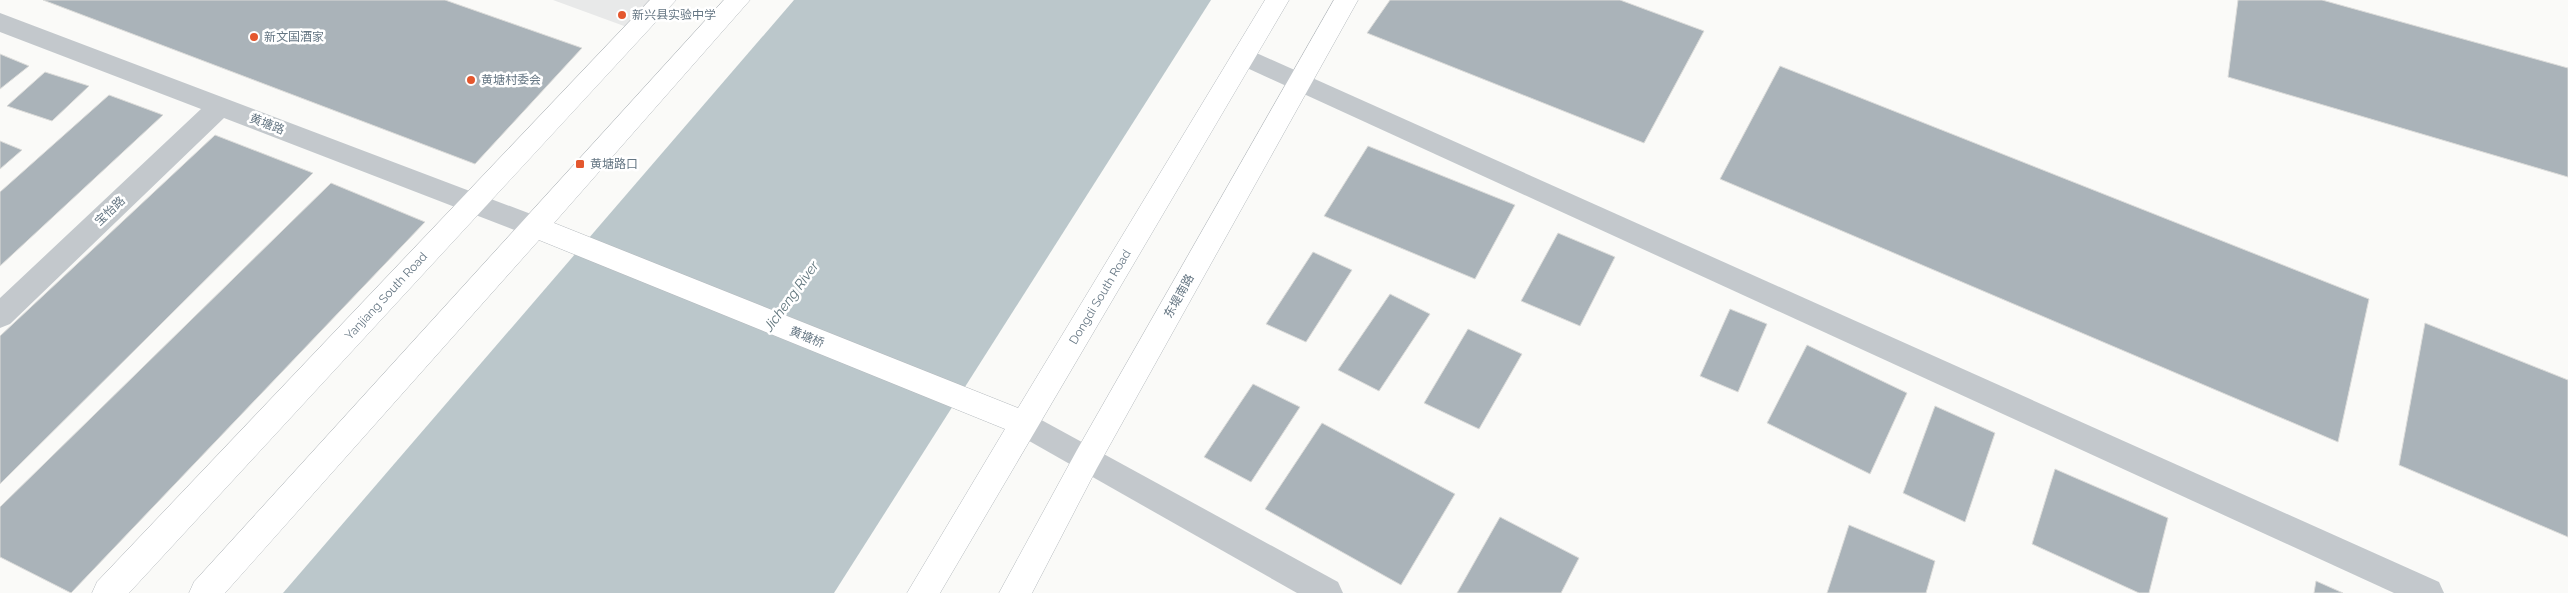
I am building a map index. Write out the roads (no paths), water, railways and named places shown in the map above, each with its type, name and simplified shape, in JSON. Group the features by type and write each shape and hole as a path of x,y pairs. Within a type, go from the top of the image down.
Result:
{"main road":[{"name":"Yanjiang South Road","path":"108,593 664,0"},
{"path":"205,593 738,0"},
{"name":"Dongdi South Road","path":"923,593 1277,0"},
{"name":"东堤南路","path":"1015,593 1087,459 1346,0"},
{"name":"黄塘桥","path":"534,228 1025,424"}],"street":[{"name":"黄塘路","path":"0,22 474,203 534,228"},
{"path":"1243,56 2428,593"},
{"name":"宝怡路","path":"0,316 221,106"},
{"path":"1025,424 1327,593"}],"water":[{"name":"Jicheng River","path":"794,0 1211,0 834,593 283,593"}],"place":[{"name":"新兴县实验中学","path":"622,15"},
{"name":"新文国酒家","path":"254,37"},
{"name":"黄塘村委会","path":"471,80"},
{"name":"黄塘路口","path":"580,164"}]}
